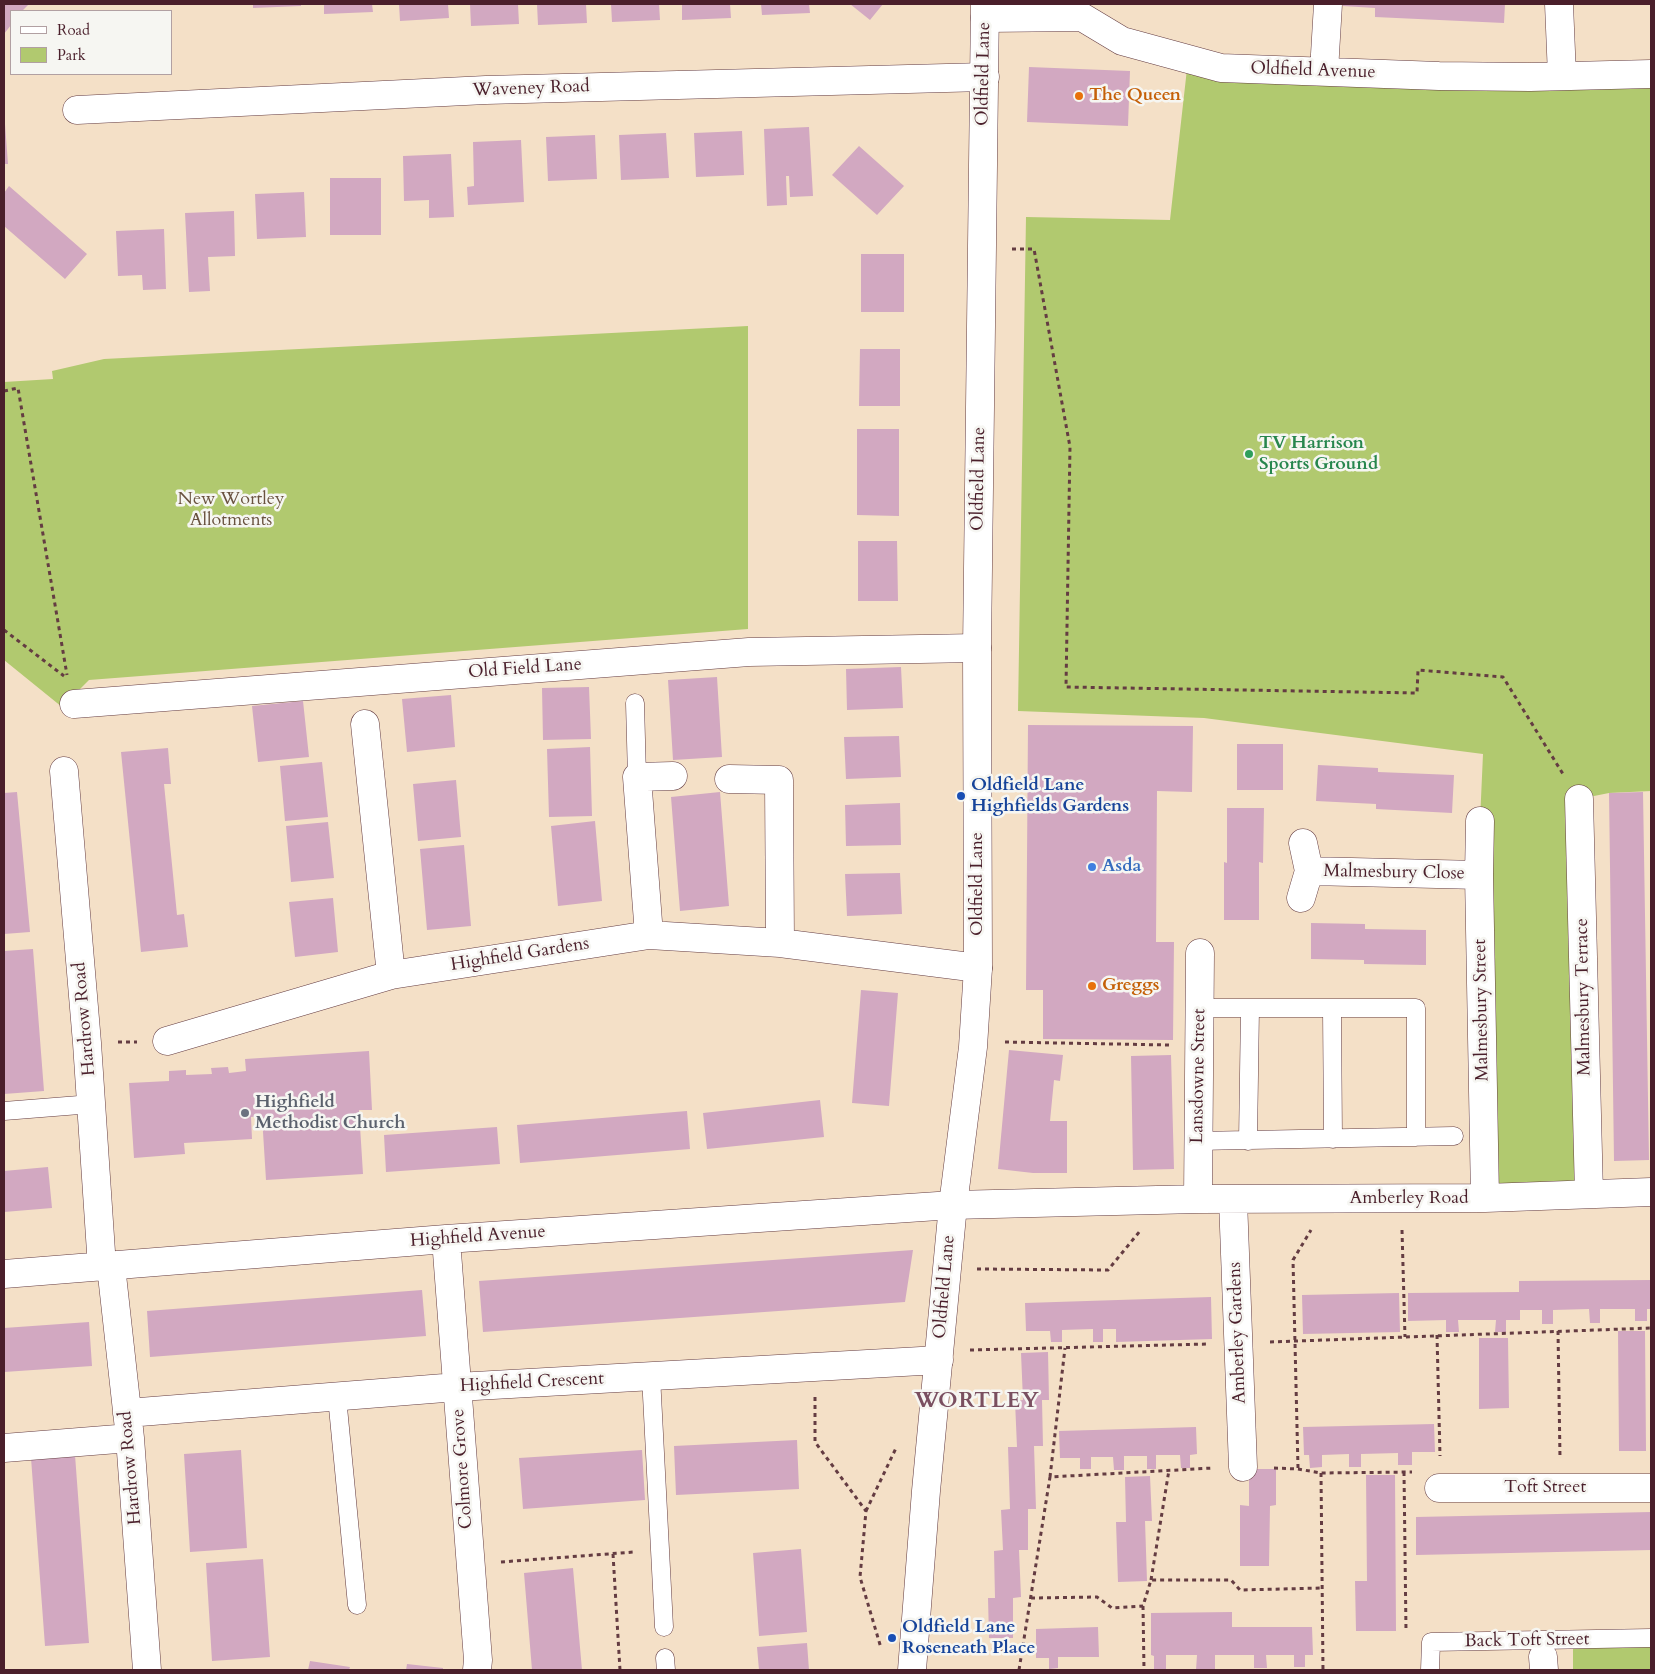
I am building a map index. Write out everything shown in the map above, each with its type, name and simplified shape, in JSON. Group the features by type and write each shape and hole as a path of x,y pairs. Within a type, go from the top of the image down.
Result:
{"street":[{"path":"1324,71 1328,4"},
{"path":"1559,4 1562,76"},
{"name":"Oldfield Avenue","path":"985,11 1082,17 1122,42 1221,68 1439,76 1651,74"},
{"name":"Oldfield Lane","path":"913,1662 926,1491 953,1205 973,1041 978,968 977,648 985,11"},
{"name":"Waveney Road","path":"76,110 486,90 985,77"},
{"name":"Old Field Lane","path":"74,704 749,652 977,648"},
{"path":"365,724 391,975"},
{"name":"Hardrow Road","path":"64,771 107,1266 128,1426 147,1670"},
{"path":"648,935 637,777 673,776"},
{"path":"729,779 779,780 780,943"},
{"name":"Malmesbury Terrace","path":"1579,799 1588,1194"},
{"name":"Malmesbury Street","path":"1480,821 1479,875 1485,1198"},
{"name":"Malmesbury Close","path":"1302,898 1309,871 1303,843"},
{"name":"Malmesbury Close","path":"1309,871 1479,875"},
{"name":"Highfield Gardens","path":"167,1041 391,975 648,935 780,943 978,968"},
{"name":"Lansdowne Street","path":"1198,1199 1200,953"},
{"name":"Amberley Road","path":"953,1205 1198,1199 1485,1198 1651,1192"},
{"name":"Amberley Gardens","path":"1233,1200 1243,1467"},
{"name":"Highfield Avenue","path":"4,1274 446,1238 953,1205"},
{"name":"Colmore Grove","path":"446,1238 478,1660 477,1670"},
{"name":"Highfield Crescent","path":"4,1448 128,1426 338,1397 457,1387 814,1367 939,1356"},
{"name":"Toft Street","path":"1440,1480 1561,1488 1651,1488"}],"lane":[{"path":"635,703 637,777"},
{"path":"1200,1008 1416,1008 1416,1137"},
{"path":"1248,1141 1250,1008"},
{"path":"1332,1008 1333,1139"},
{"path":"4,1111 92,1104"},
{"path":"1198,1142 1454,1136"},
{"path":"651,1376 664,1627"},
{"path":"338,1397 357,1605"},
{"name":"Back Toft Street","path":"1431,1642 1651,1638"},
{"path":"1430,1670 1431,1642"}],"path":[{"path":"982,250 1034,249 1070,447 1066,687 1417,693 1418,670 1503,677 1579,799"},
{"path":"4,391 18,388 67,678 4,630"},
{"path":"87,1043 167,1041"},
{"path":"973,1041 1200,1045"},
{"path":"1298,1469 1293,1260 1329,1199"},
{"path":"1401,1199 1405,1337"},
{"path":"947,1269 1108,1270 1166,1200"},
{"path":"939,1356 1065,1348 1239,1344 1295,1340 1651,1328"},
{"path":"1558,1331 1561,1488"},
{"path":"1050,1477 1243,1467 1298,1469 1321,1473 1404,1472 1440,1480 1438,1335"},
{"path":"1019,1670 1050,1477 1065,1348"},
{"path":"814,1367 816,1442 866,1511 860,1577 883,1656"},
{"path":"1144,1670 1143,1606 1152,1580 1169,1470"},
{"path":"1404,1472 1406,1642 1431,1642"},
{"path":"1321,1473 1323,1670"},
{"path":"471,1564 660,1550"},
{"path":"613,1554 620,1670"},
{"path":"1152,1580 1231,1580 1240,1590 1322,1588"},
{"path":"1031,1598 1097,1597 1112,1608 1143,1606"},
{"path":"913,1662 1023,1648"}],"green space":[{"path":"1188,60 1651,74 1651,791 1609,793 1579,799 1589,1194 1485,1198 1480,821 1483,754 1204,718 1018,711 1026,217 1170,220"},
{"name":"New Wortley Allotments","path":"748,326 748,629 89,680 62,707 4,660 4,382 53,379 52,371 104,359"},
{"path":"1651,1638 1651,1670 1573,1670 1573,1640"}],"building":[{"path":"4,4 29,4 23,10 10,10 10,26 4,34"},
{"path":"253,4 301,4 301,6 253,8"},
{"path":"324,4 372,4 373,12 324,14"},
{"path":"399,4 448,4 449,18 400,21"},
{"path":"470,4 518,4 519,24 471,26"},
{"path":"537,4 586,4 587,23 538,25"},
{"path":"611,4 659,4 660,20 612,22"},
{"path":"682,4 730,4 731,18 682,20"},
{"path":"761,4 809,4 810,13 762,15"},
{"path":"850,4 883,4 870,20"},
{"path":"1343,4 1505,4 1504,23 1375,17 1375,8 1343,6"},
{"name":"The Queen","path":"1029,67 1130,71 1128,126 1027,122"},
{"path":"5,124 8,164 4,164"},
{"path":"809,127 813,196 790,197 789,176 786,176 787,205 767,206 764,129"},
{"path":"742,131 744,175 696,177 694,133"},
{"path":"666,133 669,178 621,180 619,135"},
{"path":"595,135 597,179 548,181 546,137"},
{"path":"521,140 524,202 468,205 467,187 474,186 473,142"},
{"path":"859,146 904,186 877,215 832,175"},
{"path":"451,154 454,217 429,218 429,200 404,201 403,156"},
{"path":"330,178 381,178 381,235 330,235"},
{"path":"9,186 87,254 65,279 4,226 4,193"},
{"path":"304,192 306,237 257,239 255,194"},
{"path":"234,211 235,256 208,257 210,291 189,292 185,213"},
{"path":"164,229 166,289 143,290 142,275 118,276 116,231"},
{"path":"861,254 904,254 904,312 861,312"},
{"path":"860,349 900,349 900,406 859,406"},
{"path":"857,429 899,429 899,516 857,515"},
{"path":"858,541 897,541 898,601 858,601"},
{"path":"901,667 903,708 847,710 846,669"},
{"path":"717,677 722,757 673,760 668,680"},
{"path":"589,687 591,739 543,740 542,688"},
{"path":"451,695 455,747 407,752 402,699"},
{"path":"303,701 309,757 258,762 252,706"},
{"name":"Asda","path":"1028,725 1193,726 1192,792 1157,791 1156,942 1174,942 1173,1040 1043,1039 1043,990 1026,990"},
{"path":"899,736 901,777 846,779 844,737"},
{"path":"1237,744 1283,744 1283,790 1237,790"},
{"path":"590,747 592,816 549,817 547,749"},
{"path":"168,748 171,784 164,784 177,915 184,914 188,947 141,952 121,752"},
{"path":"322,762 328,817 285,821 280,766"},
{"path":"1318,765 1378,768 1378,772 1454,775 1452,813 1376,809 1376,804 1316,801"},
{"path":"456,780 461,837 418,841 413,784"},
{"path":"17,792 30,932 4,934 4,793"},
{"path":"720,792 729,906 680,911 671,797"},
{"path":"1643,792 1649,1160 1614,1161 1609,793"},
{"path":"900,803 901,845 846,846 845,805"},
{"path":"1227,808 1264,808 1263,863 1259,862 1259,920 1224,920 1224,862 1227,863"},
{"path":"595,821 602,901 558,906 551,826"},
{"path":"328,822 334,878 291,882 286,826"},
{"path":"464,845 471,926 427,930 420,849"},
{"path":"900,873 902,914 847,916 845,874"},
{"path":"333,898 338,952 295,957 289,902"},
{"path":"1311,923 1365,924 1365,929 1426,930 1426,965 1364,964 1364,960 1311,959"},
{"path":"33,949 44,1091 4,1094 4,951"},
{"path":"861,990 898,993 889,1106 852,1103"},
{"path":"1009,1050 1063,1055 1060,1081 1054,1080 1050,1121 1067,1121 1067,1173 1033,1173 998,1169"},
{"name":"Highfield Methodist Church","path":"369,1051 372,1110 359,1110 363,1174 266,1180 262,1116 251,1117 252,1139 184,1143 185,1154 134,1158 129,1083 169,1081 169,1071 186,1070 186,1075 212,1074 211,1068 228,1067 229,1073 246,1071 245,1059"},
{"path":"1171,1055 1174,1169 1133,1170 1131,1056"},
{"path":"820,1100 824,1137 707,1149 703,1113"},
{"path":"687,1111 690,1149 520,1163 517,1125"},
{"path":"497,1127 500,1164 386,1172 384,1135"},
{"path":"48,1167 52,1208 4,1212 4,1171"},
{"path":"913,1250 905,1302 483,1332 479,1281"},
{"path":"1651,1280 1651,1309 1647,1309 1647,1321 1635,1321 1635,1309 1600,1309 1600,1323 1590,1323 1589,1309 1553,1310 1553,1324 1542,1324 1542,1310 1520,1310 1520,1320 1506,1320 1506,1332 1495,1332 1496,1320 1458,1320 1459,1332 1446,1332 1446,1320 1408,1321 1408,1293 1519,1292 1519,1281"},
{"path":"422,1290 426,1336 150,1357 147,1311"},
{"path":"1399,1293 1400,1332 1303,1334 1302,1295"},
{"path":"1211,1297 1212,1339 1116,1342 1116,1329 1103,1329 1103,1342 1093,1342 1093,1329 1062,1330 1062,1342 1051,1342 1050,1331 1026,1331 1025,1303"},
{"path":"89,1322 92,1366 4,1372 4,1328"},
{"path":"1618,1331 1645,1331 1646,1451 1619,1451"},
{"path":"1479,1338 1508,1338 1509,1408 1479,1409"},
{"path":"1048,1352 1049,1400 1042,1400 1043,1446 1034,1446 1036,1509 1028,1509 1028,1550 1019,1550 1021,1597 1013,1598 1013,1638 989,1638 988,1598 995,1598 994,1551 1003,1550 1001,1510 1010,1509 1008,1447 1017,1447 1015,1401 1023,1400 1021,1353"},
{"path":"1434,1424 1435,1452 1412,1452 1412,1465 1398,1465 1398,1453 1361,1454 1361,1467 1349,1467 1349,1454 1322,1455 1322,1467 1310,1468 1309,1455 1304,1455 1303,1427"},
{"path":"1196,1427 1197,1454 1190,1455 1190,1468 1181,1468 1180,1455 1156,1455 1156,1469 1147,1469 1147,1456 1124,1456 1124,1470 1114,1470 1113,1457 1091,1457 1091,1469 1080,1469 1080,1458 1060,1458 1059,1431"},
{"path":"797,1440 799,1489 676,1495 674,1446"},
{"path":"241,1450 247,1548 190,1552 184,1454"},
{"path":"642,1450 645,1500 523,1509 519,1458"},
{"path":"75,1455 89,1643 45,1646 31,1458"},
{"path":"1249,1469 1276,1469 1276,1505 1270,1506 1269,1566 1240,1566 1240,1505 1249,1506"},
{"path":"1366,1475 1395,1475 1396,1631 1356,1631 1355,1581 1367,1581"},
{"path":"1150,1476 1152,1521 1145,1521 1147,1581 1118,1582 1116,1522 1126,1522 1125,1477"},
{"path":"1651,1512 1651,1550 1416,1555 1416,1517"},
{"path":"801,1549 807,1632 759,1636 753,1553"},
{"path":"263,1559 270,1657 212,1661 206,1563"},
{"path":"573,1568 582,1670 532,1670 524,1573"},
{"path":"1232,1612 1232,1627 1312,1627 1313,1655 1305,1655 1305,1667 1294,1667 1294,1655 1266,1655 1267,1668 1254,1668 1254,1655 1215,1655 1215,1670 1196,1670 1197,1655 1166,1655 1166,1670 1154,1670 1154,1656 1151,1655 1151,1613"},
{"path":"1098,1627 1099,1657 1058,1657 1058,1668 1049,1669 1049,1658 1036,1658 1036,1629"},
{"path":"807,1643 809,1670 759,1670 757,1647"},
{"path":"310,1661 350,1667 349,1670 308,1670"},
{"path":"407,1664 443,1668 443,1670 406,1670"}],"place":[{"name":"The Queen","path":"1079,96"},
{"name":"TV Harrison Sports Ground","path":"1249,454"},
{"name":"Oldfield Lane Highfields Gardens","path":"961,796"},
{"name":"Asda","path":"1092,867"},
{"name":"Greggs","path":"1092,986"},
{"name":"Highfield Methodist Church","path":"245,1113"},
{"name":"Oldfield Lane Roseneath Place","path":"892,1638"}],"district":[{"name":"WORTLEY","path":"977,1402"}]}
